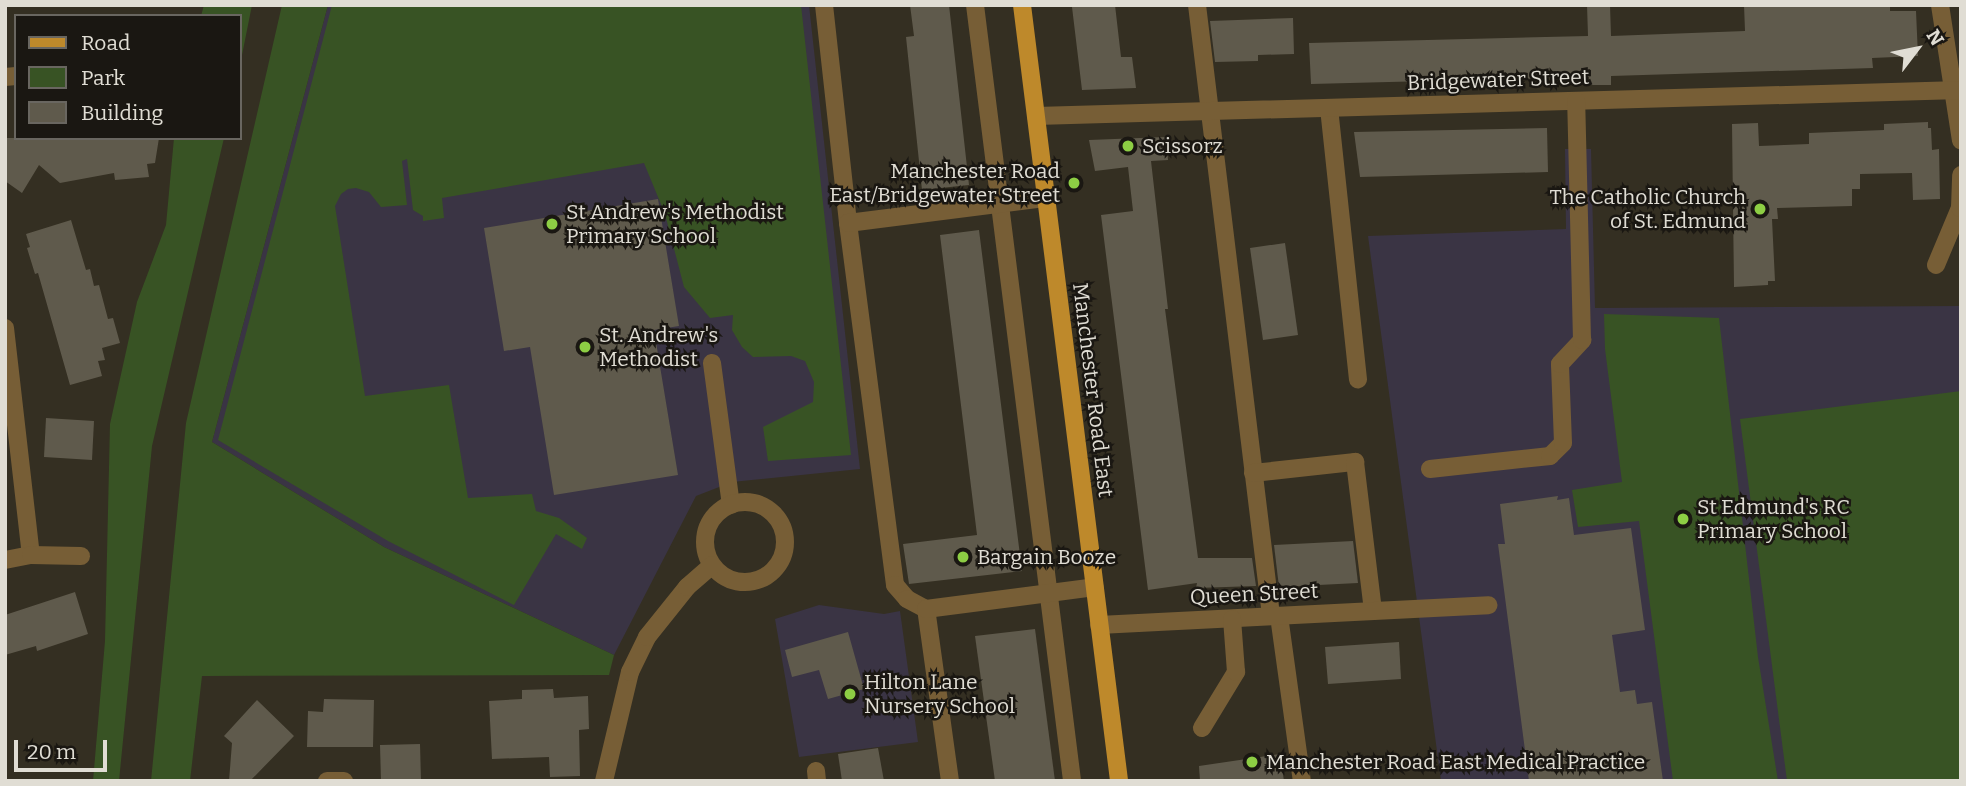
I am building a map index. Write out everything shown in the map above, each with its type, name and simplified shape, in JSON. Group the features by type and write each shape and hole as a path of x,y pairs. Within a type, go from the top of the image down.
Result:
{"main road":[{"name":"Manchester Road East","path":"1022,5 1119,781"}],"street":[{"path":"824,5 848,223 895,584 907,598 926,609 1095,587"},
{"path":"975,5 1072,781"},
{"path":"1197,5 1254,473 1302,781"},
{"path":"1940,5 1957,90 1961,140"},
{"name":"Bridgewater Street","path":"1036,116 1957,90"},
{"path":"1430,469 1550,456 1563,443 1560,364 1581,340 1576,101"},
{"path":"1329,108 1358,379"},
{"path":"1936,265 1960,208 1961,175"},
{"path":"848,223 1046,198"},
{"path":"5,328 30,555"},
{"path":"712,363 731,505"},
{"path":"1254,473 1355,462 1373,611"},
{"path":"751,502 774,515 781,526 784,552 769,574 757,581 732,581 712,565 704,540 707,527 714,516 731,505 751,502"},
{"path":"5,560 30,555 81,556"},
{"path":"604,781 630,672 648,637 687,587 712,565"},
{"name":"Queen Street","path":"1099,625 1488,605"},
{"path":"926,609 950,781"},
{"path":"1202,728 1236,672 1232,619"},
{"path":"327,781 344,781"}],"shaded area":[{"name":"St Andrew's Methodist Primary School","path":"328,5 809,5 860,469 732,482 696,496 614,655 384,547 212,442"},
{"name":"St Edmund's RC Primary School","path":"1565,149 1591,149 1595,308 1961,306 1961,781 1441,781 1368,236 1566,229"},
{"name":"Hilton Lane Nursery School","path":"819,605 884,614 900,611 918,742 799,757 775,619"}],"green space":[{"path":"204,5 252,5 242,55 242,14 202,14"},
{"path":"282,5 328,5 212,442 384,547 614,655 609,675 202,676 190,781 151,781 186,423"},
{"path":"332,5 801,5 851,455 768,461 763,427 813,402 814,382 805,361 791,356 753,357 742,347 732,330 733,315 710,318 684,287 665,214 644,163 442,198 444,218 423,221 423,216 413,210 407,159 402,161 407,205 381,207 369,192 356,188 341,194 335,206 365,396 449,385 468,498 532,494 536,511 559,518 587,538 582,549 556,534 514,605 388,541 218,440"},
{"path":"174,140 224,140 152,446 119,781 93,781 105,641 110,424 137,302 166,225"},
{"path":"1604,314 1719,318 1758,657 1778,781 1673,781 1639,521 1578,527 1572,490 1622,482 1605,349"},
{"path":"1961,391 1961,781 1787,781 1740,419"}],"building":[{"path":"910,5 949,5 969,185 922,190 906,37 914,36"},
{"path":"1115,5 1121,57 1132,57 1136,88 1082,90 1072,7"},
{"path":"1587,5 1610,5 1611,36 1745,31 1744,5 1890,5 1890,11 1916,11 1918,56 1872,58 1873,68 1611,76 1611,85 1589,85 1589,77 1311,84 1309,43 1588,36"},
{"path":"1293,18 1294,54 1258,55 1258,61 1215,62 1210,21"},
{"name":"The Catholic Church of St. Edmund","path":"1928,122 1928,128 1931,128 1932,150 1939,149 1940,199 1913,200 1912,173 1860,174 1860,189 1852,189 1852,206 1777,208 1778,219 1772,219 1775,281 1768,281 1768,285 1734,287 1732,124 1758,123 1759,146 1809,144 1809,133 1884,130 1884,124"},
{"path":"1547,128 1548,172 1360,177 1354,132"},
{"path":"1166,137 1168,160 1151,161 1168,309 1165,309 1198,558 1252,558 1256,586 1196,588 1197,583 1148,590 1101,215 1133,211 1128,167 1095,171 1089,140"},
{"path":"5,138 159,140 155,163 147,164 149,177 115,180 114,173 60,183 39,165 22,193 5,181"},
{"name":"St. Andrew's Methodist","path":"658,199 679,326 654,330 678,475 554,495 530,347 504,351 484,228"},
{"path":"71,220 86,270 90,269 94,286 99,285 108,319 113,318 120,343 102,348 105,360 98,361 102,376 70,385 38,273 35,274 27,248 30,247 26,234"},
{"path":"979,230 1022,571 909,584 903,544 977,535 940,235"},
{"path":"1285,243 1298,335 1263,340 1250,248"},
{"path":"46,418 94,421 92,460 44,457"},
{"path":"1558,496 1557,500 1569,498 1574,535 1631,528 1645,630 1612,635 1620,692 1635,690 1637,704 1652,702 1663,781 1529,781 1498,544 1505,544 1500,504"},
{"path":"1353,541 1358,583 1279,587 1274,545"},
{"path":"75,592 88,634 37,651 36,646 5,655 5,615"},
{"path":"1035,629 1055,781 995,781 975,636"},
{"path":"848,632 864,689 828,699 819,670 792,677 785,650"},
{"path":"1399,642 1401,679 1328,684 1325,647"},
{"path":"553,689 554,698 588,696 589,729 579,730 580,776 550,777 549,757 492,759 489,701 522,699 522,690"},
{"path":"324,699 374,700 373,747 307,747 308,711 323,712"},
{"path":"257,700 294,736 250,781 229,781 232,743 224,736"},
{"path":"420,744 421,781 381,781 380,745"},
{"path":"878,748 884,781 842,781 838,754"},
{"name":"Manchester Road East Medical Practice","path":"1280,754 1284,781 1200,781 1199,766"}],"place":[{"name":"Scissorz","path":"1128,146"},
{"name":"Manchester Road East/Bridgewater Street","path":"1074,183"},
{"name":"The Catholic Church of St. Edmund","path":"1760,209"},
{"name":"St Andrew's Methodist Primary School","path":"552,224"},
{"name":"St. Andrew's Methodist","path":"585,347"},
{"name":"St Edmund's RC Primary School","path":"1683,519"},
{"name":"Bargain Booze","path":"963,557"},
{"name":"Hilton Lane Nursery School","path":"850,694"},
{"name":"Manchester Road East Medical Practice","path":"1252,762"}]}
